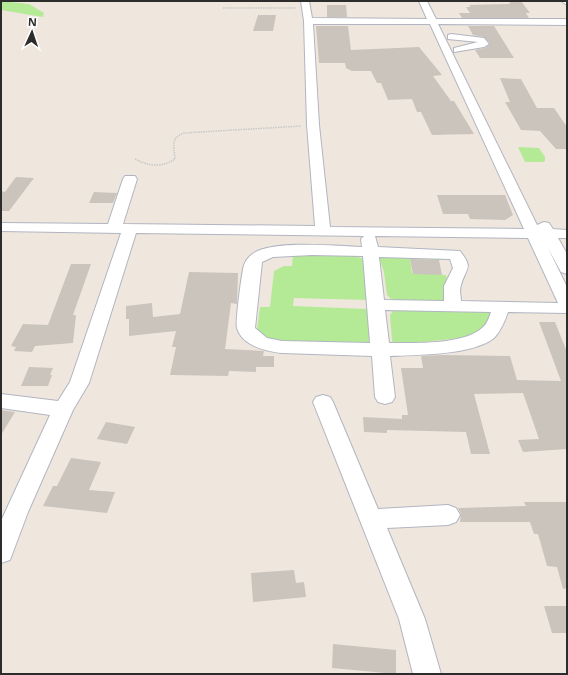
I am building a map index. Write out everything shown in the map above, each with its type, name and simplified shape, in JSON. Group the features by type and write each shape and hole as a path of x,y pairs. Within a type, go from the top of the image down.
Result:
{"street":[{"path":"423,1 450,37 516,170"},
{"path":"432,1 438,22 541,234 567,304"},
{"path":"305,5 308,21 313,126 323,231"},
{"path":"308,21 438,22 563,20"},
{"path":"450,37 481,40 484,44 457,50"},
{"path":"1,552 16,512 63,409 80,383 122,229 130,180"},
{"path":"537,213 541,234 567,269"},
{"path":"1,227 567,234"},
{"path":"368,232 377,305 385,397"},
{"path":"453,306 452,286 461,268 460,260 454,254 312,250 273,252 261,255 255,259 252,265 245,327 248,334 256,340 274,346 381,350 449,346 476,341 488,333 496,322 501,307"},
{"path":"377,305 567,308"},
{"path":"2,400 63,409"},
{"path":"323,402 412,619 427,674"},
{"path":"371,519 448,515"}],"path":[{"path":"223,8 305,5"},
{"path":"135,159 152,166 170,163 175,159 173,141 176,136 184,133 313,126"}],"green space":[{"path":"1,1 29,4 44,13 43,17 1,10"},
{"path":"518,147 539,148 545,157 545,161 525,162"},
{"path":"293,254 352,255 367,260 367,300 294,298 293,306 374,310 371,343 285,343 266,338 257,330 260,307 270,307 274,271 284,266 292,266"},
{"path":"379,257 441,257 442,260 410,259 412,273 446,275 450,294 445,303 398,301 391,299 387,295 384,272"},
{"path":"399,309 491,312 486,331 469,337 397,345 392,341 390,315 393,311"}],"building":[{"path":"511,1 521,1 530,13 526,13 529,18 462,18 459,13 470,13 466,7 471,7 469,5 509,4"},
{"path":"327,5 346,5 347,17 327,17"},
{"path":"258,15 276,15 273,31 253,31"},
{"path":"316,26 348,26 351,50 419,47 442,75 433,76 451,101 454,101 474,134 432,135 421,112 417,112 412,99 388,100 381,83 377,83 371,71 352,71 346,68 345,63 319,63"},
{"path":"468,26 494,26 514,58 480,58 475,50 485,48 490,43 484,37 473,35"},
{"path":"500,78 521,79 537,108 554,108 567,127 567,149 556,149 540,131 521,130 505,102 510,102"},
{"path":"16,177 34,178 9,211 1,211 1,191 5,192"},
{"path":"94,192 117,193 113,203 89,203"},
{"path":"437,195 505,195 513,215 505,220 470,219 468,214 443,214"},
{"path":"410,259 439,260 442,275 413,274"},
{"path":"71,264 91,264 73,315 76,315 73,343 35,346 32,352 14,351 16,347 11,346 23,324 48,325"},
{"path":"189,272 238,273 237,304 231,303 225,349 264,351 263,356 274,356 274,367 256,367 256,372 229,371 228,376 170,375 176,347 172,347 176,331 129,336 129,319 126,319 126,306 152,303 153,317 180,314"},
{"path":"539,322 555,322 567,352 567,449 523,452 518,440 539,439 523,393 474,394 490,454 471,454 466,432 387,430 387,433 364,432 363,417 402,419 402,415 408,415 401,368 423,368 421,356 510,356 517,380 561,381"},
{"path":"29,367 53,368 48,386 21,386"},
{"path":"1,410 15,412 1,435"},
{"path":"106,422 135,427 127,444 97,439"},
{"path":"71,458 101,462 89,490 115,492 107,513 43,506 53,486 57,486"},
{"path":"524,502 567,502 567,588 563,589 557,567 547,566 538,534 534,534 530,522 460,522 461,514 458,508 526,506"},
{"path":"294,570 296,583 304,582 306,597 253,602 251,573"},
{"path":"544,606 567,606 567,633 552,633"},
{"path":"333,644 396,650 396,674 332,668"}]}
